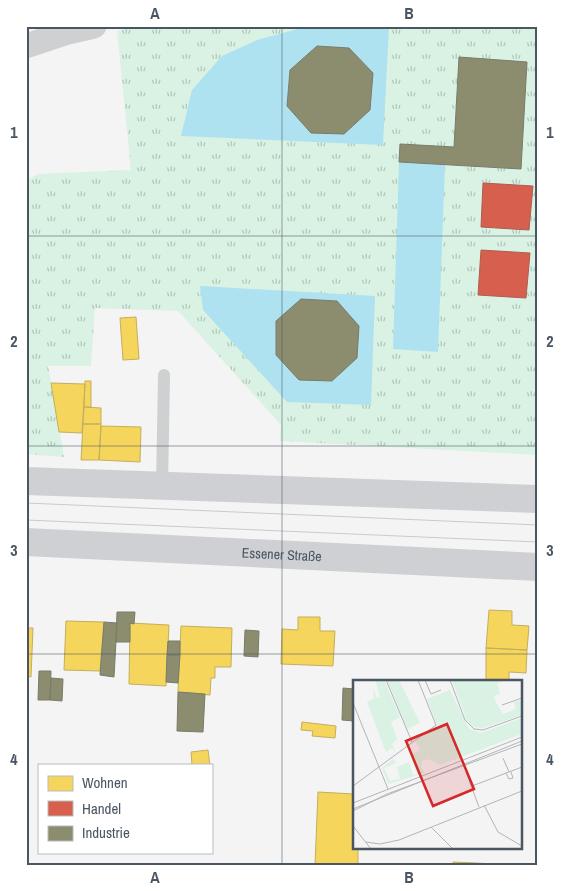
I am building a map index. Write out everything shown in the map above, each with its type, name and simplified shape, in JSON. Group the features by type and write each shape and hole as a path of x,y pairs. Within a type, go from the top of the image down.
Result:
{"main road":[{"path":"26,482 538,499"},
{"name":"Essener Straße","path":"26,542 538,567"}],"street":[{"path":"26,46 68,29 94,26"}],"lane":[{"path":"162,487 164,375"}],"green space":[{"path":"140,26 538,26 538,455 280,441 281,425 178,311 95,308 91,366 48,366 64,457 26,454 26,181 38,174 131,170 117,31"}],"water":[{"path":"309,26 389,26 383,145 181,136 192,90 222,56 257,40","holes":["317,46 349,48 373,73 370,110 344,134 287,106 290,70"]},
{"path":"399,162 445,164 438,352 393,349"},
{"path":"200,286 375,296 371,405 287,402 203,310","holes":["301,299 337,301 359,326 357,358 332,381 299,380 276,355 276,321"]}],"building: Wohnen":[{"path":"136,317 139,359 123,360 120,318"},
{"path":"85,381 91,381 91,407 84,407"},
{"path":"51,383 85,384 82,433 59,432"},
{"path":"84,407 101,408 101,424 83,424"},
{"path":"83,424 101,424 99,460 81,460"},
{"path":"101,426 141,427 140,462 99,460"},
{"path":"489,610 512,611 512,625 529,626 527,650 486,648"},
{"path":"298,617 320,617 320,631 335,631 333,666 281,664 282,629 298,630"},
{"path":"66,621 104,622 100,671 64,670"},
{"path":"130,623 169,625 166,686 129,684"},
{"path":"181,626 232,628 231,667 215,667 215,678 211,678 210,695 178,692"},
{"path":"26,628 33,628 31,677 26,676"},
{"path":"486,648 527,650 526,673 509,672 509,680 486,680"},
{"path":"302,722 336,726 335,738 312,736 313,731 301,730"},
{"path":"208,750 210,764 192,764 191,752"},
{"path":"318,792 353,794 353,848 358,848 358,865 315,865"},
{"path":"453,862 476,863 514,865 453,865"}],"building: Handel":[{"path":"483,183 533,186 529,230 481,227"},
{"path":"481,250 530,253 526,298 478,295"}],"building: Industrie":[{"path":"317,46 349,48 373,73 370,110 344,134 311,133 287,106 290,70"},
{"path":"459,57 527,62 521,169 399,162 400,144 454,147"},
{"path":"301,299 337,301 359,326 357,358 332,381 299,380 276,355 276,321"},
{"path":"117,612 135,612 134,624 130,623 130,642 116,642"},
{"path":"104,622 117,623 114,677 100,675"},
{"path":"245,630 259,631 258,657 244,656"},
{"path":"168,641 180,641 180,655 167,655"},
{"path":"167,655 180,655 178,683 166,682"},
{"path":"39,671 51,671 50,700 38,700"},
{"path":"51,678 63,679 62,701 50,700"},
{"path":"343,688 353,689 353,721 342,720"},
{"path":"178,692 205,694 203,732 177,731"}],"tram line":[{"path":"26,503 538,525"},
{"path":"26,520 538,542"}]}
